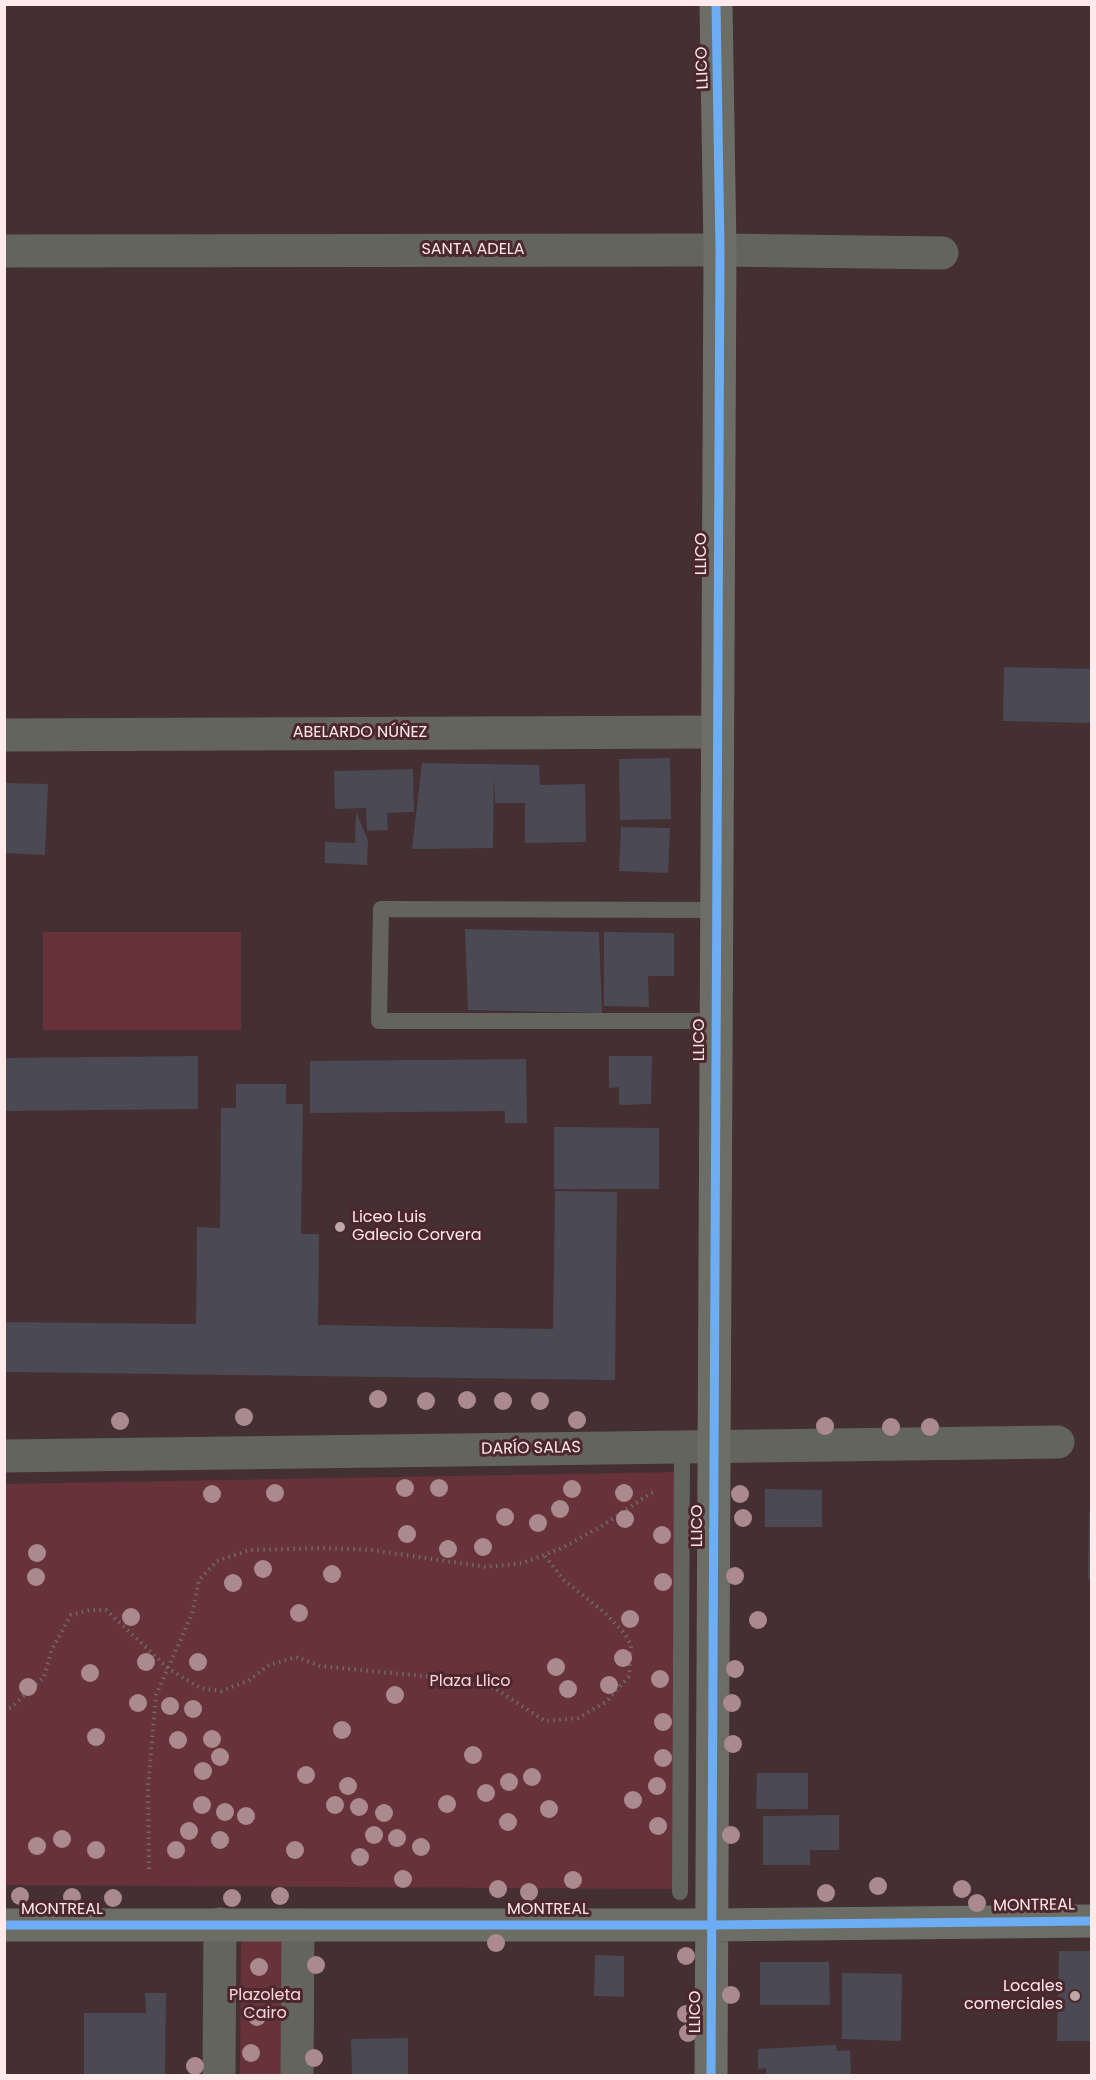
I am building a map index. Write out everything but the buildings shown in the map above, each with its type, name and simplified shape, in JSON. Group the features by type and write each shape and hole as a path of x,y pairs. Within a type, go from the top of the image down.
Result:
{"street":[{"name":"LLICO","path":"711,2076 711,1925 698,1447 715,1021 720,250 716,4"},
{"name":"SANTA ADELA","path":"4,251 720,250 942,253"},
{"name":"ABELARDO NÚÑEZ","path":"4,735 716,732"},
{"name":"DARÍO SALAS","path":"4,1456 1058,1442"},
{"name":"MONTREAL","path":"4,1925 711,1925 1092,1921"},
{"path":"219,2076 220,1924"},
{"path":"297,2076 298,1925"}],"lane":[{"path":"715,1021 379,1021 381,909 716,910"},
{"path":"680,1892 698,1447"}],"path":[{"path":"149,1869 148,1787 156,1695 192,1614 199,1580 217,1561 250,1550 325,1548 372,1550 486,1567 523,1563 572,1543 648,1495 663,1489"},
{"path":"4,1711 12,1707 44,1677 52,1649 71,1615 90,1610 106,1610 169,1669 200,1688 221,1691 248,1681 268,1665 296,1657 320,1666 433,1677 494,1688 545,1721 578,1718 606,1702 629,1676 631,1645 625,1634 604,1612 564,1580 544,1555"}],"green space":[{"path":"43,932 241,932 241,1030 43,1030"},
{"name":"Plaza Llico","path":"676,1472 676,1889 5,1885 4,1484"},
{"name":"Plazoleta Cairo","path":"241,1935 290,1935 288,2075 240,2076"}],"cycle path":[{"path":"711,2076 720,250 716,4"},
{"path":"4,1925 711,1925 1092,1921"}],"place":[{"name":"Liceo Luis Galecio Corvera","path":"340,1227"},
{"name":"Locales comerciales","path":"1075,1996"}]}
